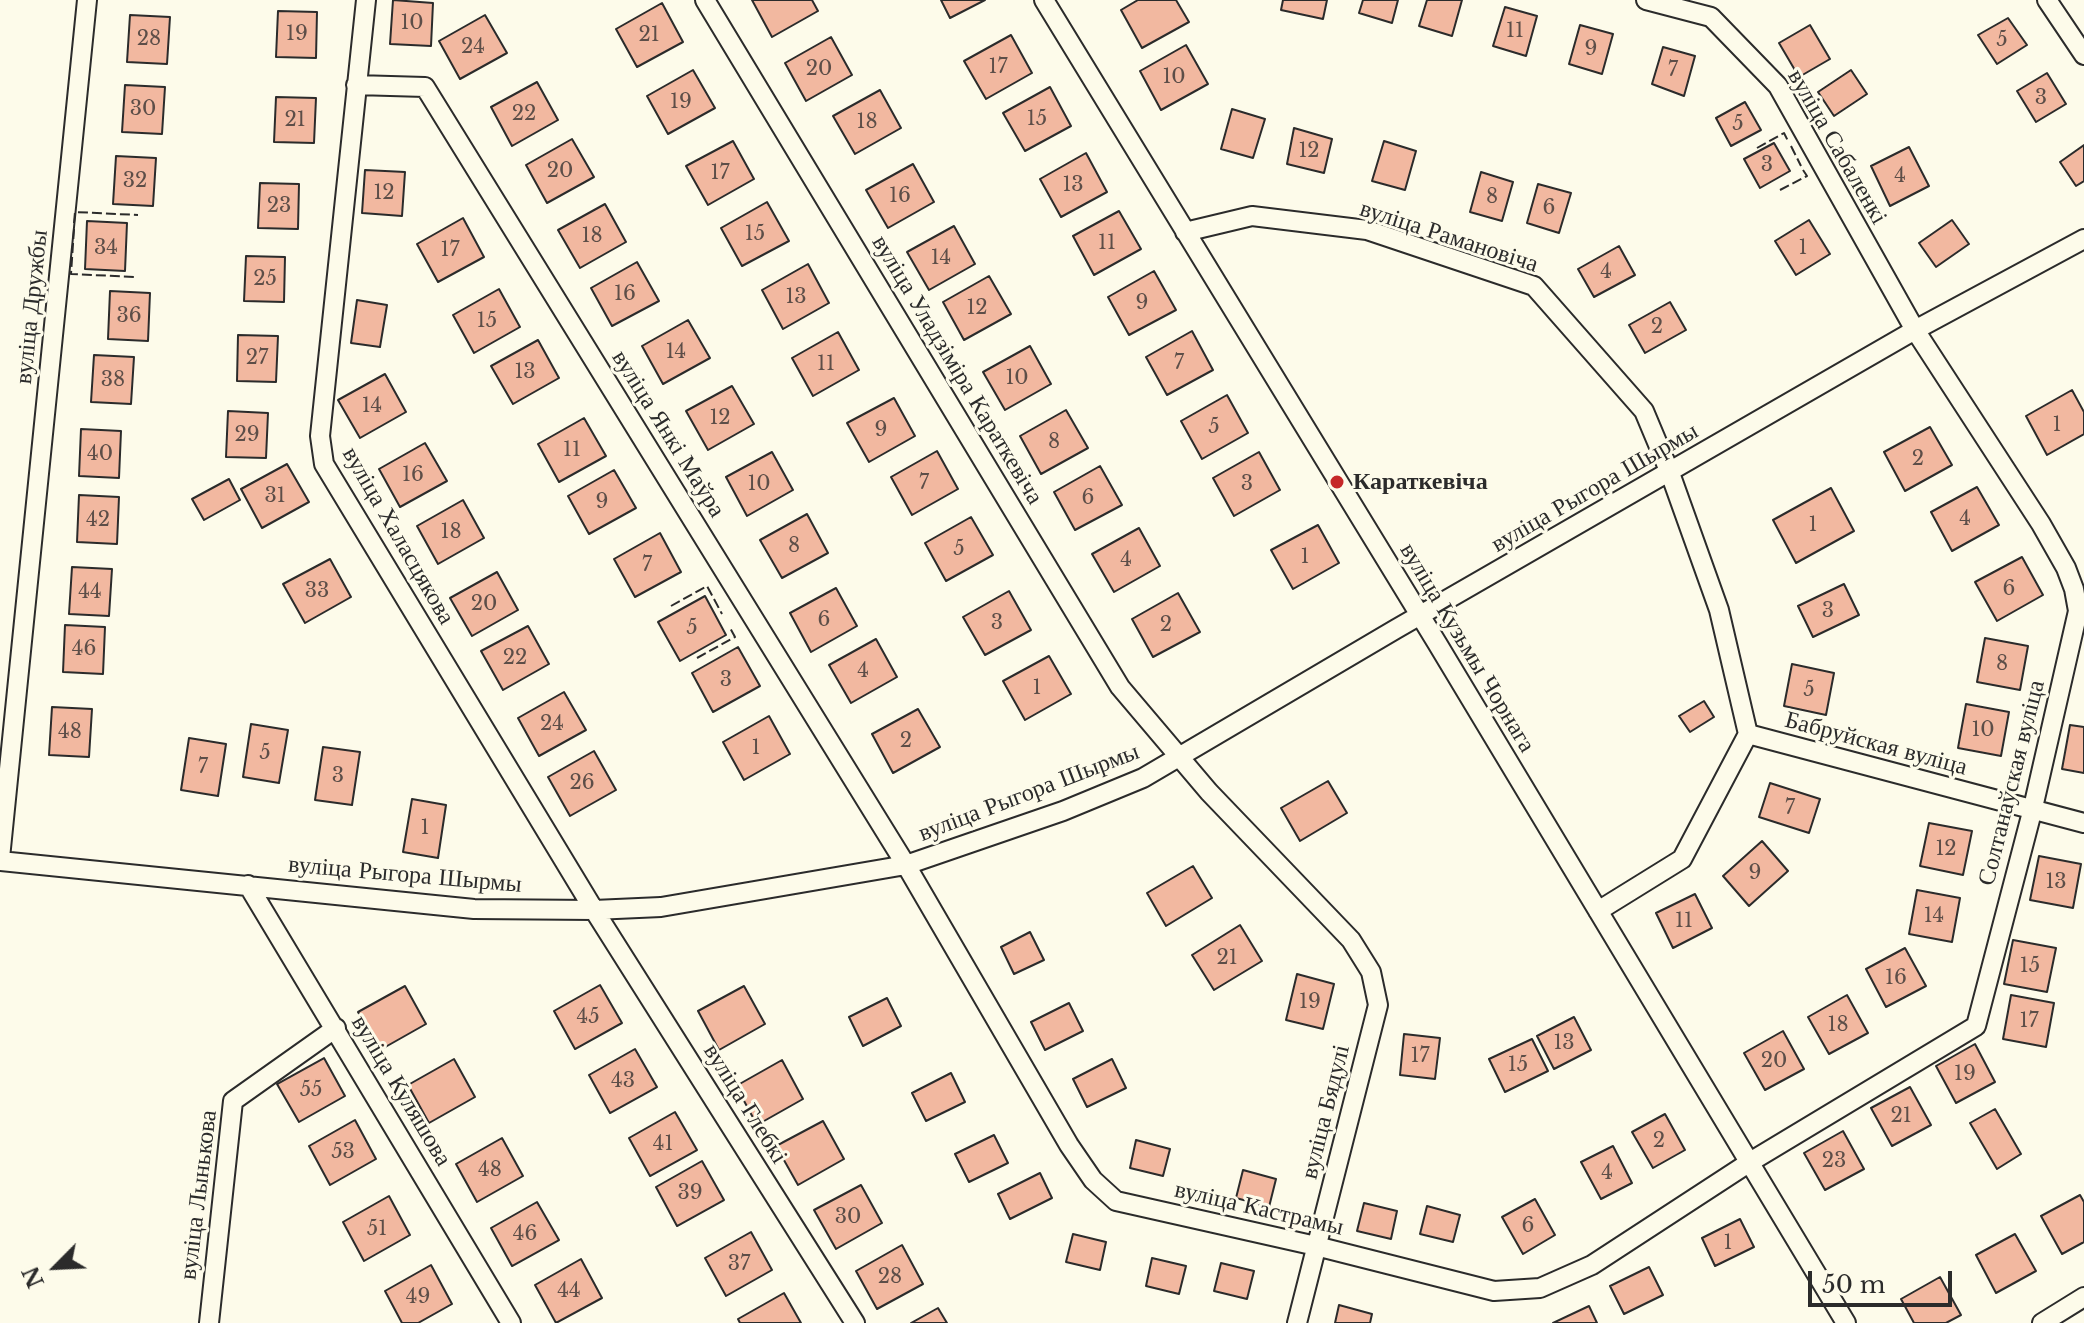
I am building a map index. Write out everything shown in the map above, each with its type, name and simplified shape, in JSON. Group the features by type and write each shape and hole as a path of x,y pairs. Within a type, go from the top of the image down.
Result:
{"street":[{"name":"вуліца Дружбы","path":"0,859 87,0"},
{"name":"вуліца Халасцякова","path":"366,0 320,436 324,464 594,910"},
{"name":"вуліца Уладзіміра Караткевіча","path":"705,0 1120,687 1179,757"},
{"name":"вуліца Кузьмы Чорнага","path":"1044,0 1420,615 1846,1323"},
{"name":"вуліца Сабаленкі","path":"1646,0 1711,17 1778,86 1915,330"},
{"path":"2047,0 2084,55"},
{"name":"вуліца Янкі Маўра","path":"356,85 425,87 906,865"},
{"name":"вуліца Рамановіча","path":"1185,232 1252,216 1367,230 1534,286 1644,411 1670,473 1719,610 1748,734"},
{"name":"вуліца Рыгора Шырмы","path":"0,859 474,909 594,910 661,907 906,865 1063,811 1143,778 1915,330 2084,239"},
{"name":"Солтанаўская вуліца","path":"1750,1162 1976,1026 2032,812 2078,611 2066,568 2041,524 1915,330"},
{"path":"1598,911 1682,859 1748,734"},
{"name":"Бабруйская вуліца","path":"1748,734 2032,812 2084,823"},
{"name":"вуліца Бядулі","path":"1179,757 1351,940 1371,972 1378,1005 1297,1323"},
{"name":"вуліца Кастрамы","path":"906,865 1069,1145 1093,1180 1116,1201 1316,1246 1494,1291 1540,1288 1592,1265 1750,1162"},
{"name":"вуліца Куляшова","path":"248,885 511,1323"},
{"name":"вуліца Глебкі","path":"594,910 855,1323"},
{"name":"вуліца Лынькова","path":"209,1323 233,1101 336,1028"},
{"path":"2042,1323 2084,1297"}],"building":[{"path":"393,0 433,3 431,46 390,44"},
{"path":"752,0 812,0 818,11 772,37"},
{"path":"941,0 985,0 950,18"},
{"path":"1138,0 1176,0 1189,22 1142,48 1121,10"},
{"path":"1283,0 1327,0 1323,19 1281,10"},
{"path":"1363,0 1398,0 1392,23 1359,13"},
{"path":"1427,0 1462,0 1452,36 1419,26"},
{"path":"662,3 683,42 637,67 616,29"},
{"path":"1505,7 1537,16 1526,56 1493,46"},
{"path":"278,11 317,12 316,58 276,57"},
{"path":"130,15 170,17 167,64 127,62"},
{"path":"485,15 507,53 460,79 439,41"},
{"path":"2008,18 2027,45 1997,64 1978,35"},
{"path":"1580,25 1613,34 1602,74 1569,64"},
{"path":"1810,25 1830,59 1799,77 1779,43"},
{"path":"1011,35 1032,73 986,99 964,61"},
{"path":"831,37 852,75 806,101 785,63"},
{"path":"1186,45 1208,84 1161,110 1140,71"},
{"path":"1663,47 1695,56 1684,96 1652,84"},
{"path":"693,70 715,108 668,134 647,96"},
{"path":"1851,70 1867,94 1834,116 1818,92"},
{"path":"2047,73 2066,104 2036,122 2017,91"},
{"path":"537,82 558,120 512,146 491,107"},
{"path":"125,85 165,87 162,134 122,132"},
{"path":"1050,87 1071,126 1025,151 1003,113"},
{"path":"880,90 901,128 855,154 833,116"},
{"path":"276,97 316,98 314,143 274,142"},
{"path":"1745,102 1761,130 1731,146 1716,118"},
{"path":"1232,109 1265,119 1253,158 1221,149"},
{"path":"1294,128 1332,139 1324,173 1287,164"},
{"path":"572,139 594,177 547,203 526,165"},
{"path":"733,141 754,179 708,205 686,166"},
{"path":"1384,141 1416,151 1405,190 1372,181"},
{"path":"1774,143 1790,171 1760,188 1744,159"},
{"path":"2084,145 2084,181 2076,186 2060,162"},
{"path":"1909,147 1929,186 1890,206 1871,166"},
{"path":"1086,153 1107,192 1061,217 1040,179"},
{"path":"116,156 156,158 153,206 113,204"},
{"path":"913,164 934,202 888,228 866,190"},
{"path":"365,170 405,172 402,216 362,213"},
{"path":"1481,172 1513,182 1502,221 1470,212"},
{"path":"260,183 299,184 298,229 258,228"},
{"path":"1538,184 1571,193 1559,233 1527,223"},
{"path":"767,202 789,241 742,266 721,228"},
{"path":"605,204 626,242 580,268 558,230"},
{"path":"1119,211 1141,249 1094,275 1073,236"},
{"path":"463,218 484,257 438,282 417,244"},
{"path":"1809,220 1830,254 1796,275 1775,241"},
{"path":"1952,220 1969,244 1936,267 1919,243"},
{"path":"87,221 127,223 125,271 85,269"},
{"path":"954,226 975,264 929,290 907,252"},
{"path":"1619,246 1635,275 1594,297 1578,269"},
{"path":"246,256 285,257 284,302 244,301"},
{"path":"637,262 659,301 612,326 591,288"},
{"path":"808,264 829,303 783,329 762,290"},
{"path":"1154,271 1176,310 1129,335 1108,297"},
{"path":"989,276 1011,314 964,340 943,302"},
{"path":"499,289 520,327 474,353 453,315"},
{"path":"110,291 150,293 148,341 108,339"},
{"path":"357,300 387,305 380,347 351,343"},
{"path":"1670,302 1686,330 1645,353 1629,325"},
{"path":"688,320 710,358 663,384 642,346"},
{"path":"1192,331 1213,370 1167,395 1146,357"},
{"path":"838,332 859,370 813,396 792,358"},
{"path":"238,335 278,336 276,382 237,381"},
{"path":"538,340 559,378 513,404 491,366"},
{"path":"1030,346 1051,384 1005,410 983,372"},
{"path":"94,355 134,357 131,404 91,402"},
{"path":"385,374 406,412 360,438 338,400"},
{"path":"732,386 754,424 708,450 686,411"},
{"path":"2072,390 2084,412 2084,434 2047,455 2026,416"},
{"path":"1227,395 1248,433 1202,459 1181,421"},
{"path":"894,398 915,436 869,462 847,423"},
{"path":"1066,410 1088,448 1041,474 1020,436"},
{"path":"228,411 268,413 266,458 226,457"},
{"path":"584,418 606,456 559,482 538,444"},
{"path":"1930,427 1952,465 1905,491 1884,452"},
{"path":"81,429 121,431 119,478 79,476"},
{"path":"425,443 447,481 400,507 379,469"},
{"path":"937,451 958,489 912,515 891,477"},
{"path":"772,452 793,490 747,516 726,477"},
{"path":"1259,452 1280,490 1234,516 1213,478"},
{"path":"287,464 309,502 262,528 241,489"},
{"path":"1100,466 1122,505 1075,530 1054,492"},
{"path":"614,470 636,508 589,534 568,496"},
{"path":"229,479 240,500 204,520 192,499"},
{"path":"1977,487 1999,525 1952,551 1931,512"},
{"path":"1831,488 1854,531 1796,563 1773,520"},
{"path":"79,495 119,497 117,544 77,542"},
{"path":"463,500 484,538 438,564 417,526"},
{"path":"807,514 828,553 782,578 760,540"},
{"path":"971,517 993,555 946,581 925,543"},
{"path":"1318,525 1339,563 1293,589 1271,550"},
{"path":"1139,528 1160,566 1114,592 1092,554"},
{"path":"660,533 681,572 635,597 614,559"},
{"path":"2022,557 2043,595 1997,621 1975,582"},
{"path":"330,559 351,597 305,623 283,584"},
{"path":"72,567 112,569 109,616 69,614"},
{"path":"497,572 518,610 472,636 450,598"},
{"path":"1844,584 1859,615 1813,637 1798,606"},
{"path":"836,588 857,626 811,652 790,613"},
{"path":"1009,591 1031,630 985,655 963,617"},
{"path":"1178,593 1200,632 1153,657 1132,619"},
{"path":"705,596 726,635 680,661 658,622"},
{"path":"65,625 105,627 103,674 63,672"},
{"path":"528,626 549,664 503,690 481,651"},
{"path":"1985,638 2028,646 2020,690 1977,682"},
{"path":"876,639 897,677 851,703 829,665"},
{"path":"738,647 760,686 713,712 692,673"},
{"path":"1049,656 1071,694 1025,720 1003,681"},
{"path":"1792,664 1834,673 1826,715 1784,706"},
{"path":"564,692 586,730 539,756 518,718"},
{"path":"1704,701 1714,717 1690,732 1679,716"},
{"path":"1966,704 2009,712 2001,756 1958,748"},
{"path":"52,707 92,709 89,757 49,755"},
{"path":"918,709 940,747 893,773 872,734"},
{"path":"769,716 790,754 744,780 723,742"},
{"path":"251,724 288,730 279,783 243,777"},
{"path":"2070,725 2084,727 2084,773 2062,769"},
{"path":"189,738 226,744 218,796 181,790"},
{"path":"323,747 360,752 352,805 315,800"},
{"path":"594,751 616,790 570,816 548,777"},
{"path":"1328,781 1347,813 1300,841 1281,808"},
{"path":"1770,783 1820,799 1809,833 1759,817"},
{"path":"412,799 446,805 438,858 403,852"},
{"path":"1929,823 1972,831 1963,875 1920,866"},
{"path":"1762,841 1788,871 1749,906 1723,876"},
{"path":"2039,856 2081,864 2073,908 2030,900"},
{"path":"1193,866 1212,898 1166,926 1147,893"},
{"path":"1917,890 1960,898 1952,942 1909,934"},
{"path":"1695,894 1712,928 1673,948 1656,913"},
{"path":"1240,925 1262,961 1214,990 1192,955"},
{"path":"1030,932 1044,960 1014,974 1001,947"},
{"path":"2013,940 2056,948 2047,992 2004,984"},
{"path":"1905,948 1926,986 1886,1007 1866,969"},
{"path":"1297,974 1334,984 1323,1029 1286,1020"},
{"path":"600,985 622,1023 575,1049 554,1011"},
{"path":"405,986 426,1024 380,1050 358,1012"},
{"path":"744,986 765,1024 719,1050 698,1011"},
{"path":"1847,995 1868,1033 1829,1054 1808,1017"},
{"path":"2011,995 2054,1003 2046,1047 2003,1039"},
{"path":"887,998 901,1026 863,1046 849,1017"},
{"path":"1069,1003 1083,1031 1045,1050 1031,1022"},
{"path":"1574,1017 1591,1050 1554,1069 1537,1036"},
{"path":"1783,1031 1804,1069 1765,1090 1744,1053"},
{"path":"1404,1034 1440,1038 1435,1079 1400,1075"},
{"path":"1532,1039 1548,1071 1505,1092 1489,1059"},
{"path":"1975,1044 1995,1082 1956,1103 1936,1066"},
{"path":"635,1049 657,1087 610,1113 589,1075"},
{"path":"324,1058 345,1096 299,1122 277,1084"},
{"path":"454,1059 475,1097 429,1123 408,1085"},
{"path":"1112,1059 1126,1088 1087,1107 1073,1079"},
{"path":"782,1060 803,1099 757,1125 736,1086"},
{"path":"951,1073 965,1102 926,1121 912,1093"},
{"path":"1910,1087 1931,1125 1892,1146 1871,1108"},
{"path":"1995,1109 2021,1154 1997,1169 1970,1123"},
{"path":"675,1112 697,1150 650,1176 629,1138"},
{"path":"1665,1114 1685,1150 1653,1168 1632,1132"},
{"path":"355,1120 376,1159 330,1185 309,1146"},
{"path":"823,1121 844,1159 798,1185 776,1146"},
{"path":"1843,1131 1864,1169 1825,1190 1804,1153"},
{"path":"994,1135 1008,1163 969,1182 955,1154"},
{"path":"502,1138 523,1176 477,1202 456,1164"},
{"path":"1136,1140 1170,1149 1163,1176 1130,1168"},
{"path":"1613,1146 1632,1183 1601,1199 1581,1162"},
{"path":"702,1161 724,1200 677,1226 656,1187"},
{"path":"1243,1170 1276,1179 1269,1207 1236,1198"},
{"path":"1040,1173 1052,1198 1010,1219 998,1194"},
{"path":"861,1185 882,1223 836,1249 814,1210"},
{"path":"2080,1195 2084,1202 2084,1242 2062,1254 2041,1216"},
{"path":"389,1196 410,1235 364,1261 343,1222"},
{"path":"1535,1199 1555,1235 1523,1254 1502,1217"},
{"path":"537,1202 559,1240 512,1266 491,1228"},
{"path":"1364,1203 1397,1211 1391,1239 1357,1231"},
{"path":"1427,1206 1460,1215 1453,1242 1420,1234"},
{"path":"1740,1219 1754,1247 1715,1266 1702,1238"},
{"path":"751,1232 772,1270 726,1296 705,1258"},
{"path":"1073,1234 1106,1242 1100,1270 1066,1262"},
{"path":"2015,1234 2036,1271 1996,1293 1976,1255"},
{"path":"902,1245 923,1284 877,1309 856,1271"},
{"path":"1152,1258 1186,1266 1179,1294 1146,1286"},
{"path":"581,1259 602,1298 556,1323 535,1285"},
{"path":"1221,1263 1254,1271 1247,1299 1214,1291"},
{"path":"431,1265 452,1304 418,1323 402,1323 385,1291"},
{"path":"1649,1267 1663,1295 1624,1314 1610,1286"},
{"path":"1940,1277 1961,1315 1946,1323 1914,1323 1901,1299"},
{"path":"784,1293 801,1323 740,1323 738,1319"},
{"path":"1339,1305 1372,1314 1370,1323 1335,1323"},
{"path":"1589,1306 1597,1323 1553,1323"},
{"path":"938,1308 947,1323 911,1323"}],"fence":[{"path":"1757,148 1784,133 1789,143"},
{"path":"1791,146 1801,166"},
{"path":"1780,190 1807,176 1803,170"},
{"path":"74,223 75,212 138,215"},
{"path":"74,229 71,274 136,277"},
{"path":"671,606 707,586 722,614"},
{"path":"697,658 735,637 729,626"}],"place":[{"name":"Караткевіча","path":"1337,482"}]}
